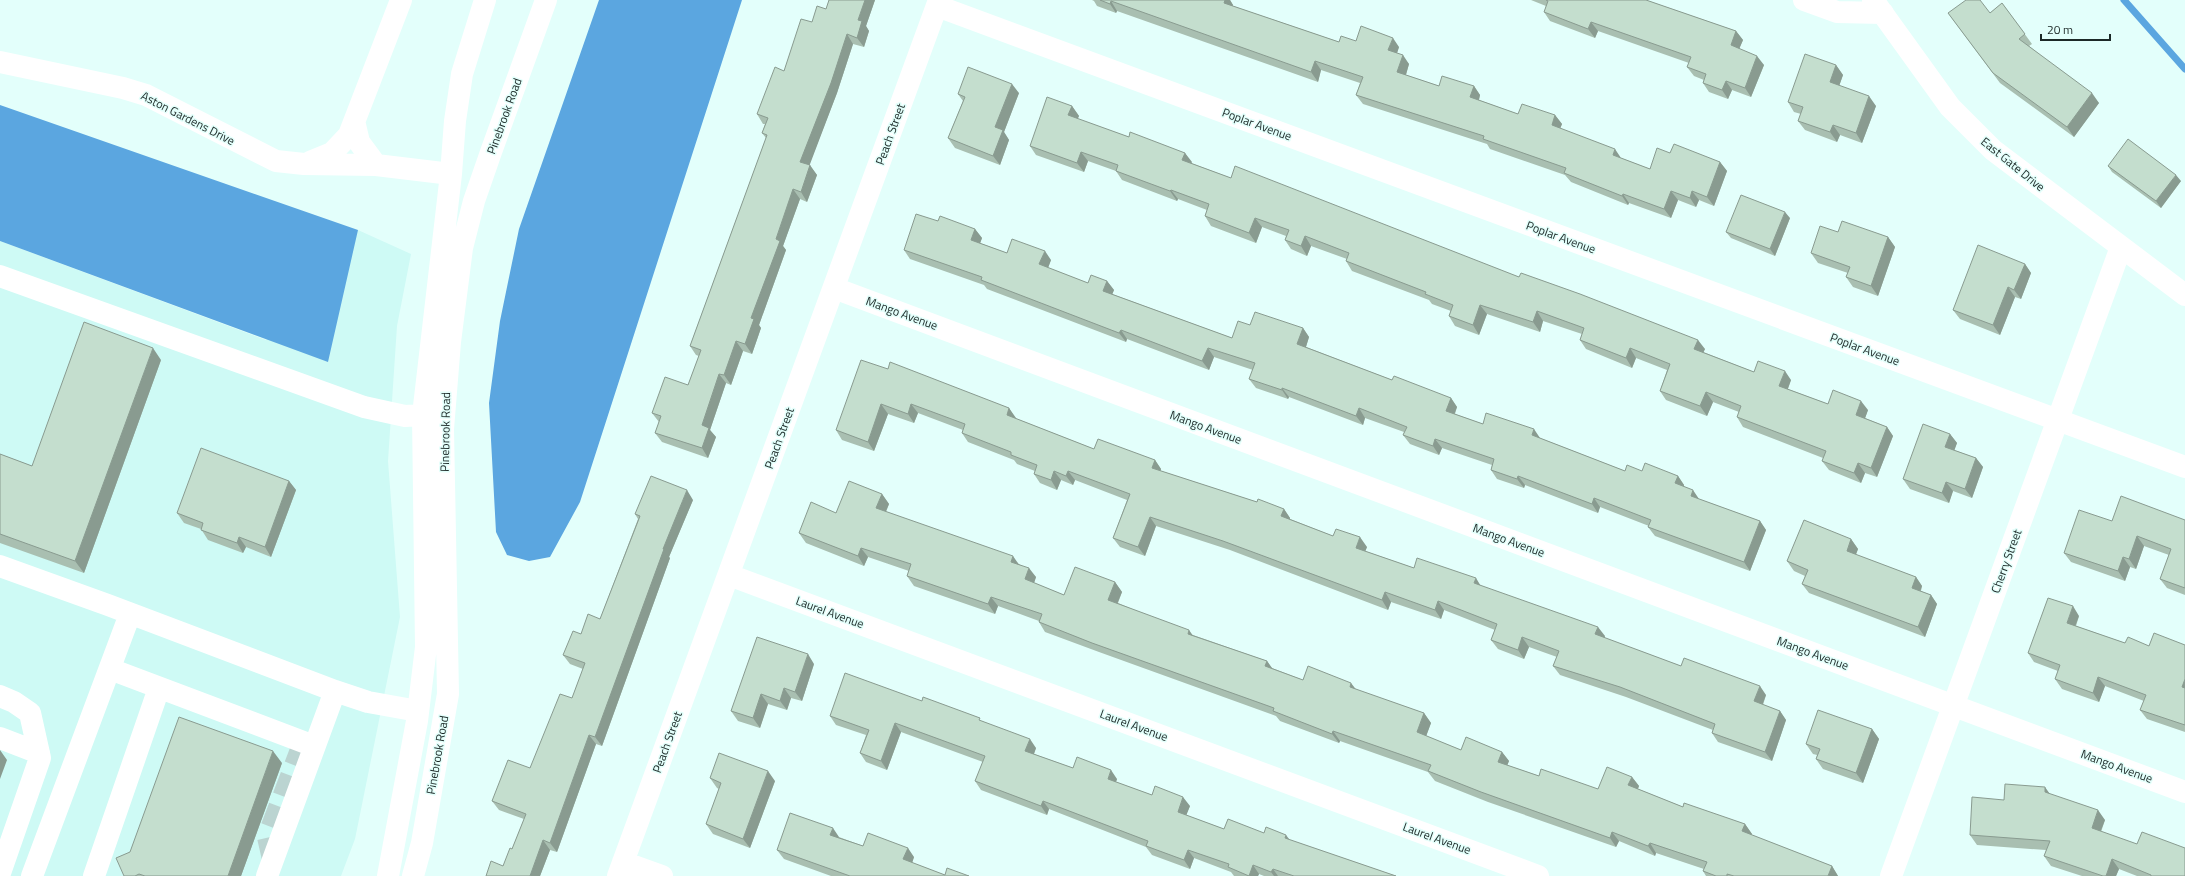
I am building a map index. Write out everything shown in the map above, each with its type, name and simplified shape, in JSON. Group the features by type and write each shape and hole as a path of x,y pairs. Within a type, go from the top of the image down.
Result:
{"street":[{"name":"Aston Gardens Drive","path":"304,164 332,153 349,135 401,0"},
{"name":"Pinebrook Road","path":"388,876 418,711 426,647 423,415 451,174 455,121 462,74 484,0"},
{"name":"Pinebrook Road","path":"413,876 422,843 448,694 443,429 450,342 462,248 474,201 546,0"},
{"path":"1804,0 1837,12 1878,6"},
{"name":"Peach Street","path":"621,869 938,3"},
{"name":"Poplar Avenue","path":"938,3 2185,467"},
{"name":"East Gate Drive","path":"1878,6 1933,86 1950,107 1993,150 2185,295"},
{"name":"Aston Gardens Drive","path":"0,62 123,88 146,95 267,158 286,163 376,165 451,174"},
{"path":"354,125 359,142 376,165"},
{"name":"Cherry Street","path":"1891,876 2121,247"},
{"path":"0,276 364,407 405,416 423,415"},
{"name":"Mango Avenue","path":"834,288 2185,792"},
{"path":"0,566 334,691 368,702 418,711"},
{"name":"Laurel Avenue","path":"729,575 1538,876"},
{"path":"32,876 130,614"},
{"path":"110,669 314,746"},
{"path":"94,876 159,688"},
{"path":"267,876 334,691"},
{"path":"0,696 14,702 30,713 40,758 0,873 10,876"},
{"path":"0,738 39,753"},
{"path":"396,838 422,843"},
{"path":"621,869 662,876"}],"shaded area":[{"path":"358,230 411,254 397,326 388,461 400,617 355,839 341,876 0,876 0,241 266,340"}],"water":[{"path":"599,0 742,0 580,502 550,557 529,561 507,555 496,532 489,403 500,321 519,229"},
{"path":"0,105 358,230 328,362 0,241"}],"building":[{"path":"829,0 865,0 858,20 862,21 857,38 847,34 831,83 800,162 810,165 801,192 793,189 776,239 780,241 751,318 754,319 745,344 736,341 724,375 719,374 702,425 709,428 702,448 655,433 661,416 652,413 665,377 688,385 701,350 690,346 767,135 762,133 768,118 757,114 775,67 784,71 801,19 812,22 817,6 826,9"},
{"path":"1100,0 1225,0 1224,3 1339,42 1341,36 1356,41 1361,26 1393,38 1388,50 1403,55 1397,72 1439,86 1442,76 1474,86 1470,97 1518,114 1522,104 1555,115 1552,125 1615,149 1613,155 1650,169 1657,148 1670,153 1674,144 1720,162 1707,197 1692,191 1690,198 1671,191 1664,209 1623,194 1622,196 1564,173 1566,168 1483,139 1484,136 1356,95 1363,77 1315,61 1311,72 1111,1 1110,4"},
{"path":"1546,0 1646,0 1736,31 1731,45 1757,56 1745,88 1726,81 1722,90 1703,83 1706,74 1687,67 1691,57 1591,22 1588,29 1544,12 1548,1"},
{"path":"1966,0 1980,0 1990,13 2002,3 2025,34 2019,39 2092,93 2067,127 1993,73 1948,13"},
{"path":"1805,54 1836,65 1830,82 1869,96 1856,133 1833,125 1830,132 1798,121 1803,107 1788,102"},
{"path":"968,67 1012,84 995,127 1003,130 993,156 948,138 965,97 958,94"},
{"path":"1047,97 1072,106 1068,115 1129,137 1130,132 1185,153 1182,160 1231,178 1235,166 1519,277 1521,273 1580,294 1698,340 1694,349 1754,372 1758,361 1785,371 1779,386 1828,404 1833,390 1861,401 1856,415 1887,427 1871,468 1858,463 1854,473 1822,461 1826,451 1737,417 1741,406 1706,392 1700,406 1660,391 1670,364 1630,348 1626,358 1580,340 1584,328 1537,311 1533,322 1480,305 1473,325 1449,316 1453,305 1425,294 1426,292 1346,261 1349,253 1305,236 1301,246 1285,240 1289,230 1255,218 1249,233 1205,216 1209,204 1116,171 1118,165 1081,152 1077,163 1030,146"},
{"path":"2128,139 2176,175 2156,201 2108,166"},
{"path":"1741,195 1785,212 1770,249 1726,232"},
{"path":"916,214 938,221 940,216 975,229 971,240 1007,253 1012,239 1045,251 1039,264 1088,283 1091,275 1107,281 1103,291 1232,338 1238,321 1250,325 1255,312 1303,328 1297,344 1392,380 1394,376 1451,398 1446,411 1483,424 1486,413 1534,429 1532,435 1625,471 1627,465 1642,471 1645,463 1678,476 1675,483 1693,490 1691,496 1760,521 1744,562 1648,527 1651,520 1594,498 1592,504 1518,476 1517,479 1491,470 1494,459 1435,439 1433,446 1403,435 1407,427 1359,408 1356,416 1282,388 1282,390 1249,379 1255,363 1208,348 1202,361 1121,330 1119,333 981,280 982,277 904,250"},
{"path":"1842,221 1888,237 1871,286 1846,277 1850,267 1811,253 1820,226 1838,232"},
{"path":"1978,245 2025,264 2014,290 2008,287 1993,325 1953,310"},
{"path":"84,322 153,348 75,561 0,534 0,454 32,466"},
{"path":"861,360 888,369 890,362 1009,408 1007,415 1094,449 1098,439 1155,460 1152,468 1257,502 1258,499 1284,509 1281,516 1333,536 1336,529 1360,537 1356,548 1414,568 1417,558 1476,578 1474,583 1598,627 1595,634 1681,666 1684,658 1760,686 1754,701 1780,711 1765,752 1712,733 1715,724 1620,687 1553,666 1559,651 1522,637 1518,650 1491,640 1497,624 1438,601 1435,610 1385,592 1382,600 1223,541 1150,517 1138,547 1113,538 1130,494 1068,471 1066,476 1054,471 1051,480 1034,474 1037,465 1011,455 1011,452 962,433 965,424 911,404 908,414 881,404 868,442 836,430"},
{"path":"1923,424 1950,434 1945,447 1976,458 1965,489 1946,482 1942,493 1903,479"},
{"path":"201,448 289,481 265,547 239,537 237,543 201,530 203,523 177,513"},
{"path":"651,476 687,490 663,549 595,737 589,735 550,843 543,840 530,876 486,876 491,861 503,866 510,848 512,849 526,814 492,801 508,760 530,768 560,694 572,698 585,663 563,655 573,631 581,634 588,614 600,619 640,516 635,514"},
{"path":"849,481 882,494 876,508 1013,556 1011,562 1029,568 1025,579 1064,595 1075,567 1115,582 1108,600 1189,630 1188,634 1267,661 1265,666 1303,680 1308,666 1351,683 1350,687 1424,713 1417,732 1461,750 1466,737 1502,752 1498,762 1539,776 1541,769 1598,789 1607,767 1632,777 1628,785 1683,807 1684,803 1745,824 1742,831 1832,866 1828,876 1734,876 1727,874 1727,876 1716,876 1703,871 1707,862 1650,843 1648,846 1612,832 1610,838 1481,792 1428,771 1431,765 1333,731 1332,734 1273,711 1274,708 1092,643 1039,622 1042,614 991,597 988,604 907,576 911,564 861,548 858,556 799,533 811,502 836,513"},
{"path":"2121,496 2185,520 2185,588 2160,579 2171,549 2137,536 2129,559 2123,557 2118,571 2064,553 2079,510 2112,521"},
{"path":"1804,520 1851,539 1847,551 1916,577 1912,588 1931,595 1918,627 1802,584 1808,570 1787,561"},
{"path":"2048,598 2073,606 2067,623 2125,643 2128,637 2149,646 2154,633 2185,645 2185,679 2182,687 2185,688 2185,725 2140,710 2146,695 2098,677 2093,693 2055,679 2060,665 2028,653"},
{"path":"757,637 808,654 795,692 784,688 780,701 761,694 753,718 731,711"},
{"path":"845,673 922,701 923,697 980,718 979,720 1030,739 1025,751 1073,768 1077,757 1111,770 1108,779 1152,795 1155,786 1183,797 1178,812 1224,829 1228,819 1264,833 1266,827 1286,835 1285,838 1396,876 1294,876 1273,869 1271,872 1253,865 1249,876 1228,867 1229,864 1188,850 1184,860 1146,846 1148,841 1043,801 1041,806 975,781 985,756 895,723 881,761 860,753 869,730 830,716"},
{"path":"1818,710 1872,729 1856,773 1816,759 1820,749 1806,744"},
{"path":"179,717 273,751 228,876 145,876 139,874 135,876 124,876 116,858 130,852"},
{"path":"719,753 768,771 743,839 706,824 721,783 710,778"},
{"path":"2005,784 2045,787 2045,792 2098,810 2092,828 2137,844 2142,832 2185,848 2185,876 2151,876 2112,859 2106,876 2103,876 2044,856 2050,841 1970,835 1972,797 2004,800"},
{"path":"790,813 833,828 830,835 863,846 868,833 908,848 903,859 945,875 947,868 969,876 850,876 777,850"}],"waterway":[{"path":"2124,0 2185,69"}],"tunnel":[{"path":"273,859 268,837 304,742"}]}
